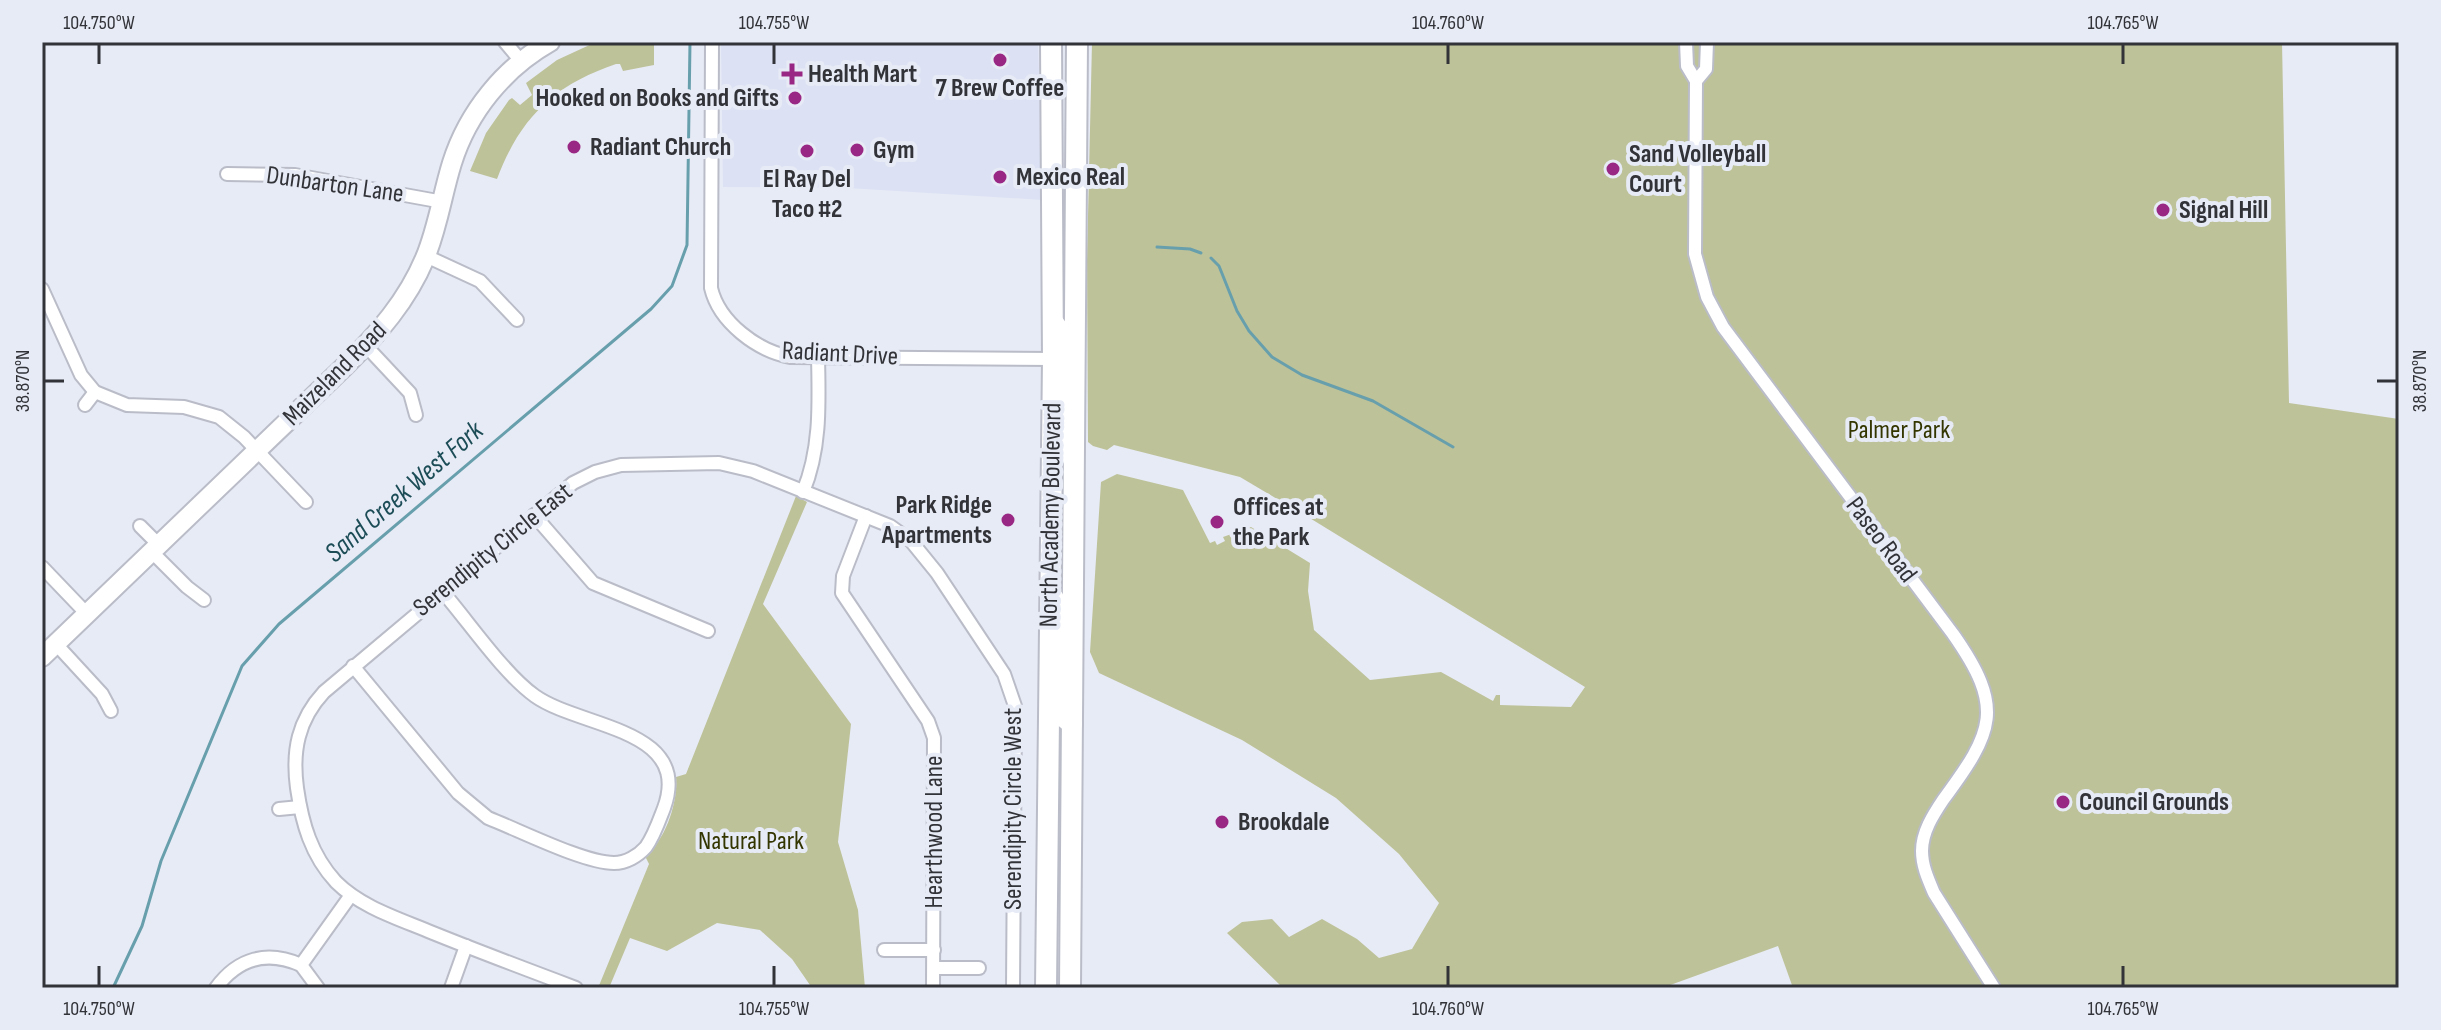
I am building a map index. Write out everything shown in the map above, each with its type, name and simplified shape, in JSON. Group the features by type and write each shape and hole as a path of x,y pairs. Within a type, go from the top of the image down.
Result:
{"main road":[{"name":"Maizeland Road","path":"49,650 366,346 400,305 426,256 452,162 469,123 493,88 521,61 550,42"},
{"name":"North Academy Boulevard","path":"1046,988 1053,359 1051,42"},
{"name":"North Academy Boulevard","path":"1070,988 1077,42"},
{"path":"1053,322 1061,333 1063,348 1063,441 1067,453 1073,457"},
{"path":"1050,592 1060,609 1059,713 1072,724"}],"street":[{"path":"505,42 521,61"},
{"name":"Radiant Drive","path":"712,42 713,296 729,322 771,351 791,357 1053,359"},
{"name":"Paseo Road","path":"1686,42 1687,66 1696,81 1694,243 1707,297 1723,327 1961,645 1982,683 1986,720 1981,745 1937,810 1924,836 1922,853 1934,893 1994,988"},
{"name":"Paseo Road","path":"1696,81 1707,64 1707,42"},
{"name":"Dunbarton Lane","path":"227,174 295,175 443,202"},
{"path":"426,256 480,281 517,320"},
{"path":"42,289 81,375 95,392 127,405 184,407 211,414 232,426 306,502"},
{"path":"366,346 410,393 416,415"},
{"path":"803,492 814,463 817,444 818,357"},
{"path":"85,405 95,392"},
{"name":"Serendipity Circle East","path":"576,988 378,910 337,883 318,858 307,834 295,764 298,737 315,701 353,666 584,477 606,468 632,464 708,463 736,466 803,492"},
{"name":"Serendipity Circle West","path":"803,492 902,533 928,560 1004,674 1013,695 1013,988"},
{"path":"534,515 593,583 708,631"},
{"name":"Hearthwood Lane","path":"866,516 843,576 842,593 932,730 935,748 933,988"},
{"path":"140,526 187,587 204,600"},
{"path":"42,567 87,614"},
{"path":"353,666 458,793 488,818 592,860 614,863 632,858 643,850 660,818 669,787 666,764 661,756 643,742 552,706 531,693 442,591"},
{"path":"49,650 102,694 111,711"},
{"path":"279,809 300,807"},
{"path":"301,965 351,895"},
{"path":"451,988 466,946"},
{"path":"884,950 934,950"},
{"path":"216,988 238,966 258,957 278,957 301,965 318,988"},
{"path":"934,968 979,968"}],"shaded area":[{"path":"721,42 1038,42 1043,200 848,188 723,187"}],"green space":[{"path":"596,42 654,42 654,65 623,71 620,64 616,64 574,82 528,121 506,157 497,179 470,171 486,133 509,100 512,98 520,105 532,95 526,83 557,60"},
{"name":"Palmer Park","path":"1092,42 2282,42 2289,403 2399,419 2399,988 1793,988 1778,946 1662,988 1283,988 1227,933 1242,922 1272,919 1289,937 1322,919 1357,939 1379,958 1412,949 1439,903 1399,854 1336,798 1242,740 1099,673 1090,652 1101,482 1117,474 1183,490 1210,543 1215,541 1217,545 1225,541 1223,537 1251,527 1310,563 1308,591 1314,630 1370,680 1441,672 1493,701 1496,695 1500,695 1500,705 1571,707 1585,687 1295,509 1290,517 1283,513 1287,505 1240,477 1114,445 1107,450 1088,442 1087,260"},
{"name":"Natural Park","path":"796,496 807,502 763,604 851,724 838,842 858,910 865,988 812,988 792,959 760,930 717,923 667,951 630,938 609,988 598,988 649,864 645,856 665,831 675,798 676,777 686,774"}],"waterway":[{"name":"Sand Creek West Fork","path":"113,988 142,926 161,861 242,666 279,624 651,309 672,286 687,245 690,42"},
{"path":"1157,247 1190,249 1201,253"},
{"path":"1211,258 1219,266 1237,311 1249,331 1272,357 1302,375 1373,401 1453,447"}],"place":[{"name":"7 Brew Coffee","path":"1000,60"},
{"name":"Health Mart","path":"792,74"},
{"name":"Hooked on Books and Gifts","path":"795,98"},
{"name":"Radiant Church","path":"574,147"},
{"name":"Gym","path":"857,150"},
{"name":"El Ray Del Taco #2","path":"807,151"},
{"name":"Sand Volleyball Court","path":"1613,169"},
{"name":"Mexico Real","path":"1000,177"},
{"name":"Signal Hill","path":"2163,210"},
{"name":"Park Ridge Apartments","path":"1008,520"},
{"name":"Offices at the Park","path":"1217,522"},
{"name":"Council Grounds","path":"2063,802"},
{"name":"Brookdale","path":"1222,822"}]}
